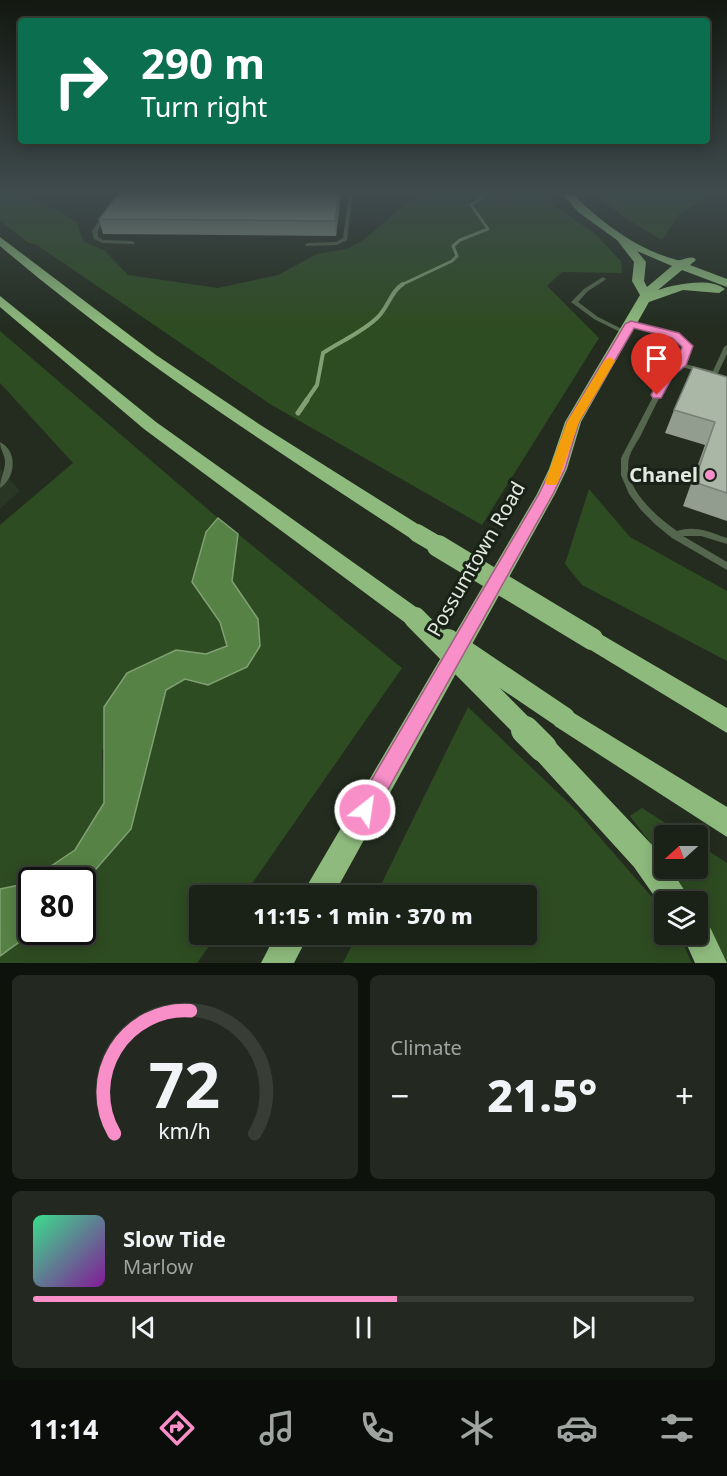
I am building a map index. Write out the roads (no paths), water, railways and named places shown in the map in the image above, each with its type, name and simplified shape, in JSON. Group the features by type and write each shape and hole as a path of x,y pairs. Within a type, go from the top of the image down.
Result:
{"highway":[{"path":"618,238 640,262 638,281 645,298 682,286 727,291"},
{"path":"628,238 727,283"},
{"path":"644,238 685,262 727,273"},
{"path":"0,240 73,300 206,396 417,532 727,721"},
{"name":"Possumtown Road","path":"322,885 546,494 558,469 573,422 645,298 660,280 685,262"},
{"path":"0,300 62,354 188,454 414,618 727,823"},
{"path":"414,618 543,748 637,849 669,891"},
{"path":"277,963 288,945"},
{"path":"293,963 294,945"},
{"path":"703,945 712,963"}],"lane":[{"path":"96,238 102,241 132,243"},
{"path":"308,245 338,243 345,238"},
{"path":"603,279 586,290 574,302 596,318 628,329 683,340 687,346 681,365 668,374 625,458 622,471 628,485 645,508 675,536 727,566"},
{"path":"681,365 715,374 727,347"},
{"path":"0,445 5,448 9,458 9,468 0,485"},
{"path":"675,536 684,531 700,531 727,542"}],"waterway":[{"path":"403,284 452,261 457,256 453,246 465,238"},
{"path":"306,401 317,385 323,353 372,322 382,313 403,284"},
{"path":"298,413 307,400"}],"place":[{"name":"Chanel","path":"710,475"}]}
